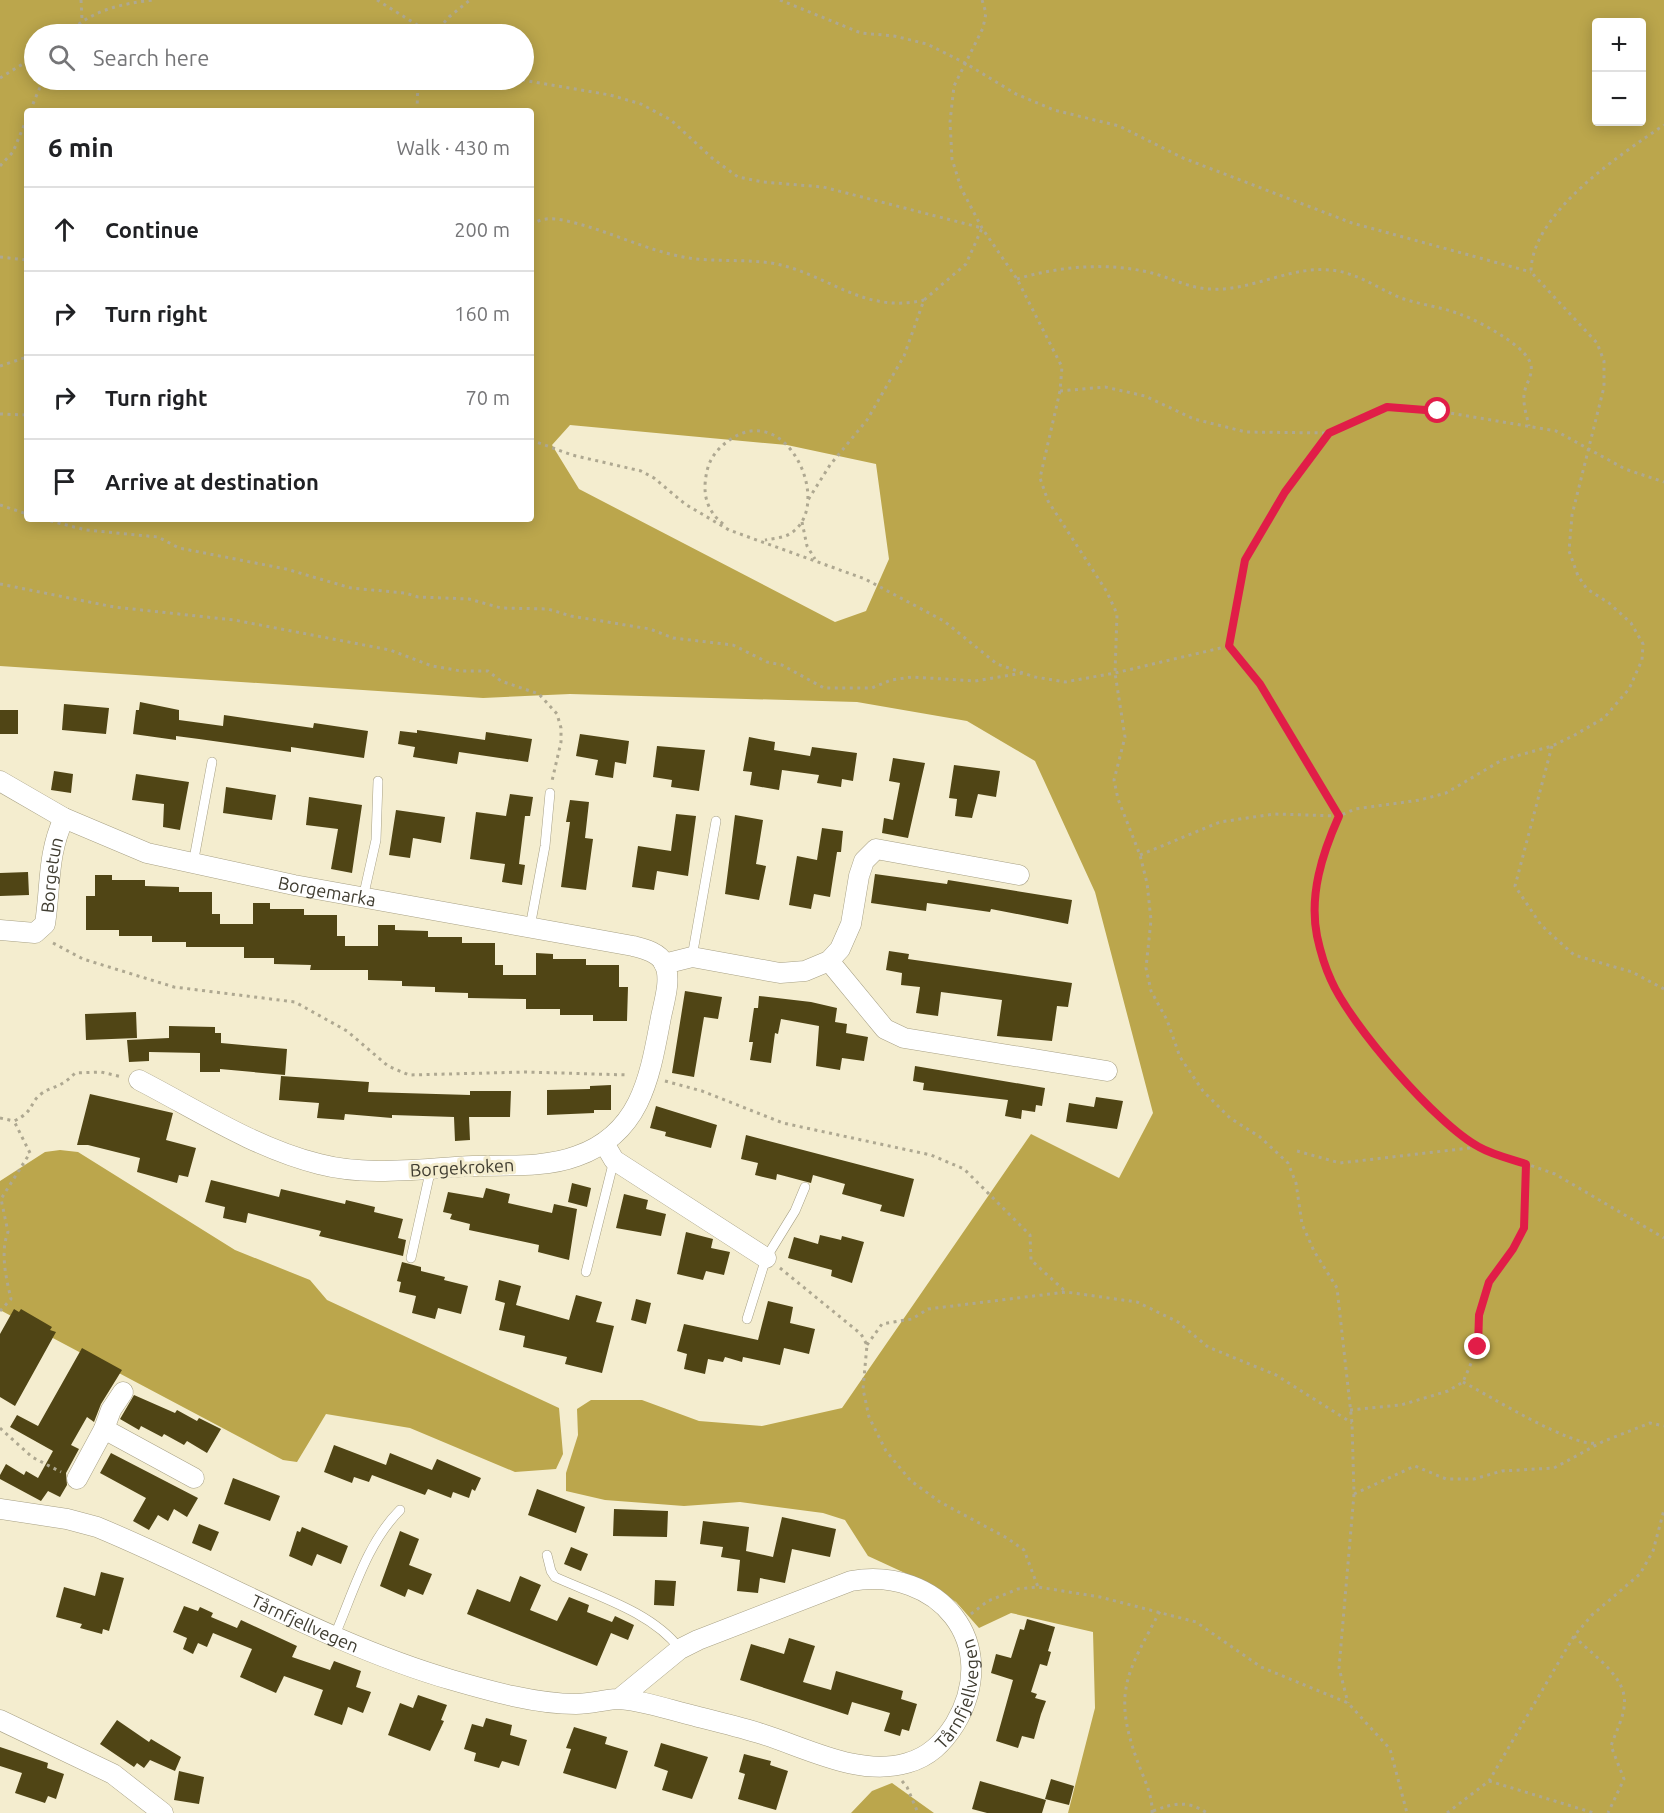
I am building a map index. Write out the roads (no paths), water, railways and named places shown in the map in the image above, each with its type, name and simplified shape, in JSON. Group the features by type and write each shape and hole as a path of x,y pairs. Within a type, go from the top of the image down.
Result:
{"street":[{"name":"Borgemarka","path":"0,781 64,818 147,853 363,898 644,949 654,953 664,964"},
{"name":"Borgetun","path":"0,930 35,933 40,930 47,911 50,859 55,838 64,818"},
{"path":"664,964 692,957 780,973 805,971 829,961 840,949 851,924 859,876 864,861 876,849 1019,875"},
{"path":"829,961 885,1029 904,1038 1107,1071"},
{"name":"Borgekroken","path":"138,1080 261,1144 320,1165 391,1170 546,1163 577,1156 604,1143 626,1122 642,1098 650,1077 667,987 664,964"},
{"path":"604,1143 614,1161 766,1258"},
{"path":"76,1479 104,1429 111,1410 123,1392"},
{"path":"104,1429 194,1478"},
{"name":"Tårnfjellvegen","path":"0,1509 67,1519 97,1527 334,1637 452,1680 506,1693 578,1704 619,1699 761,1734 829,1757 867,1766 889,1767 910,1763 933,1752 949,1734 961,1714 970,1687 973,1655 958,1624 931,1595 896,1580 875,1577 850,1581 698,1640 680,1649 619,1699"},
{"path":"0,1720 112,1774 163,1813"}],"lane":[{"path":"193,864 212,762"},
{"path":"363,898 376,840 378,781"},
{"path":"530,927 545,846 550,793"},
{"path":"692,957 716,821"},
{"path":"586,1272 614,1161"},
{"path":"411,1258 431,1168"},
{"path":"747,1319 766,1258 795,1211 805,1187"},
{"path":"334,1637 373,1545 386,1523 399,1510"},
{"path":"548,1556 551,1571 555,1577 642,1618 668,1634 680,1649"}]}
